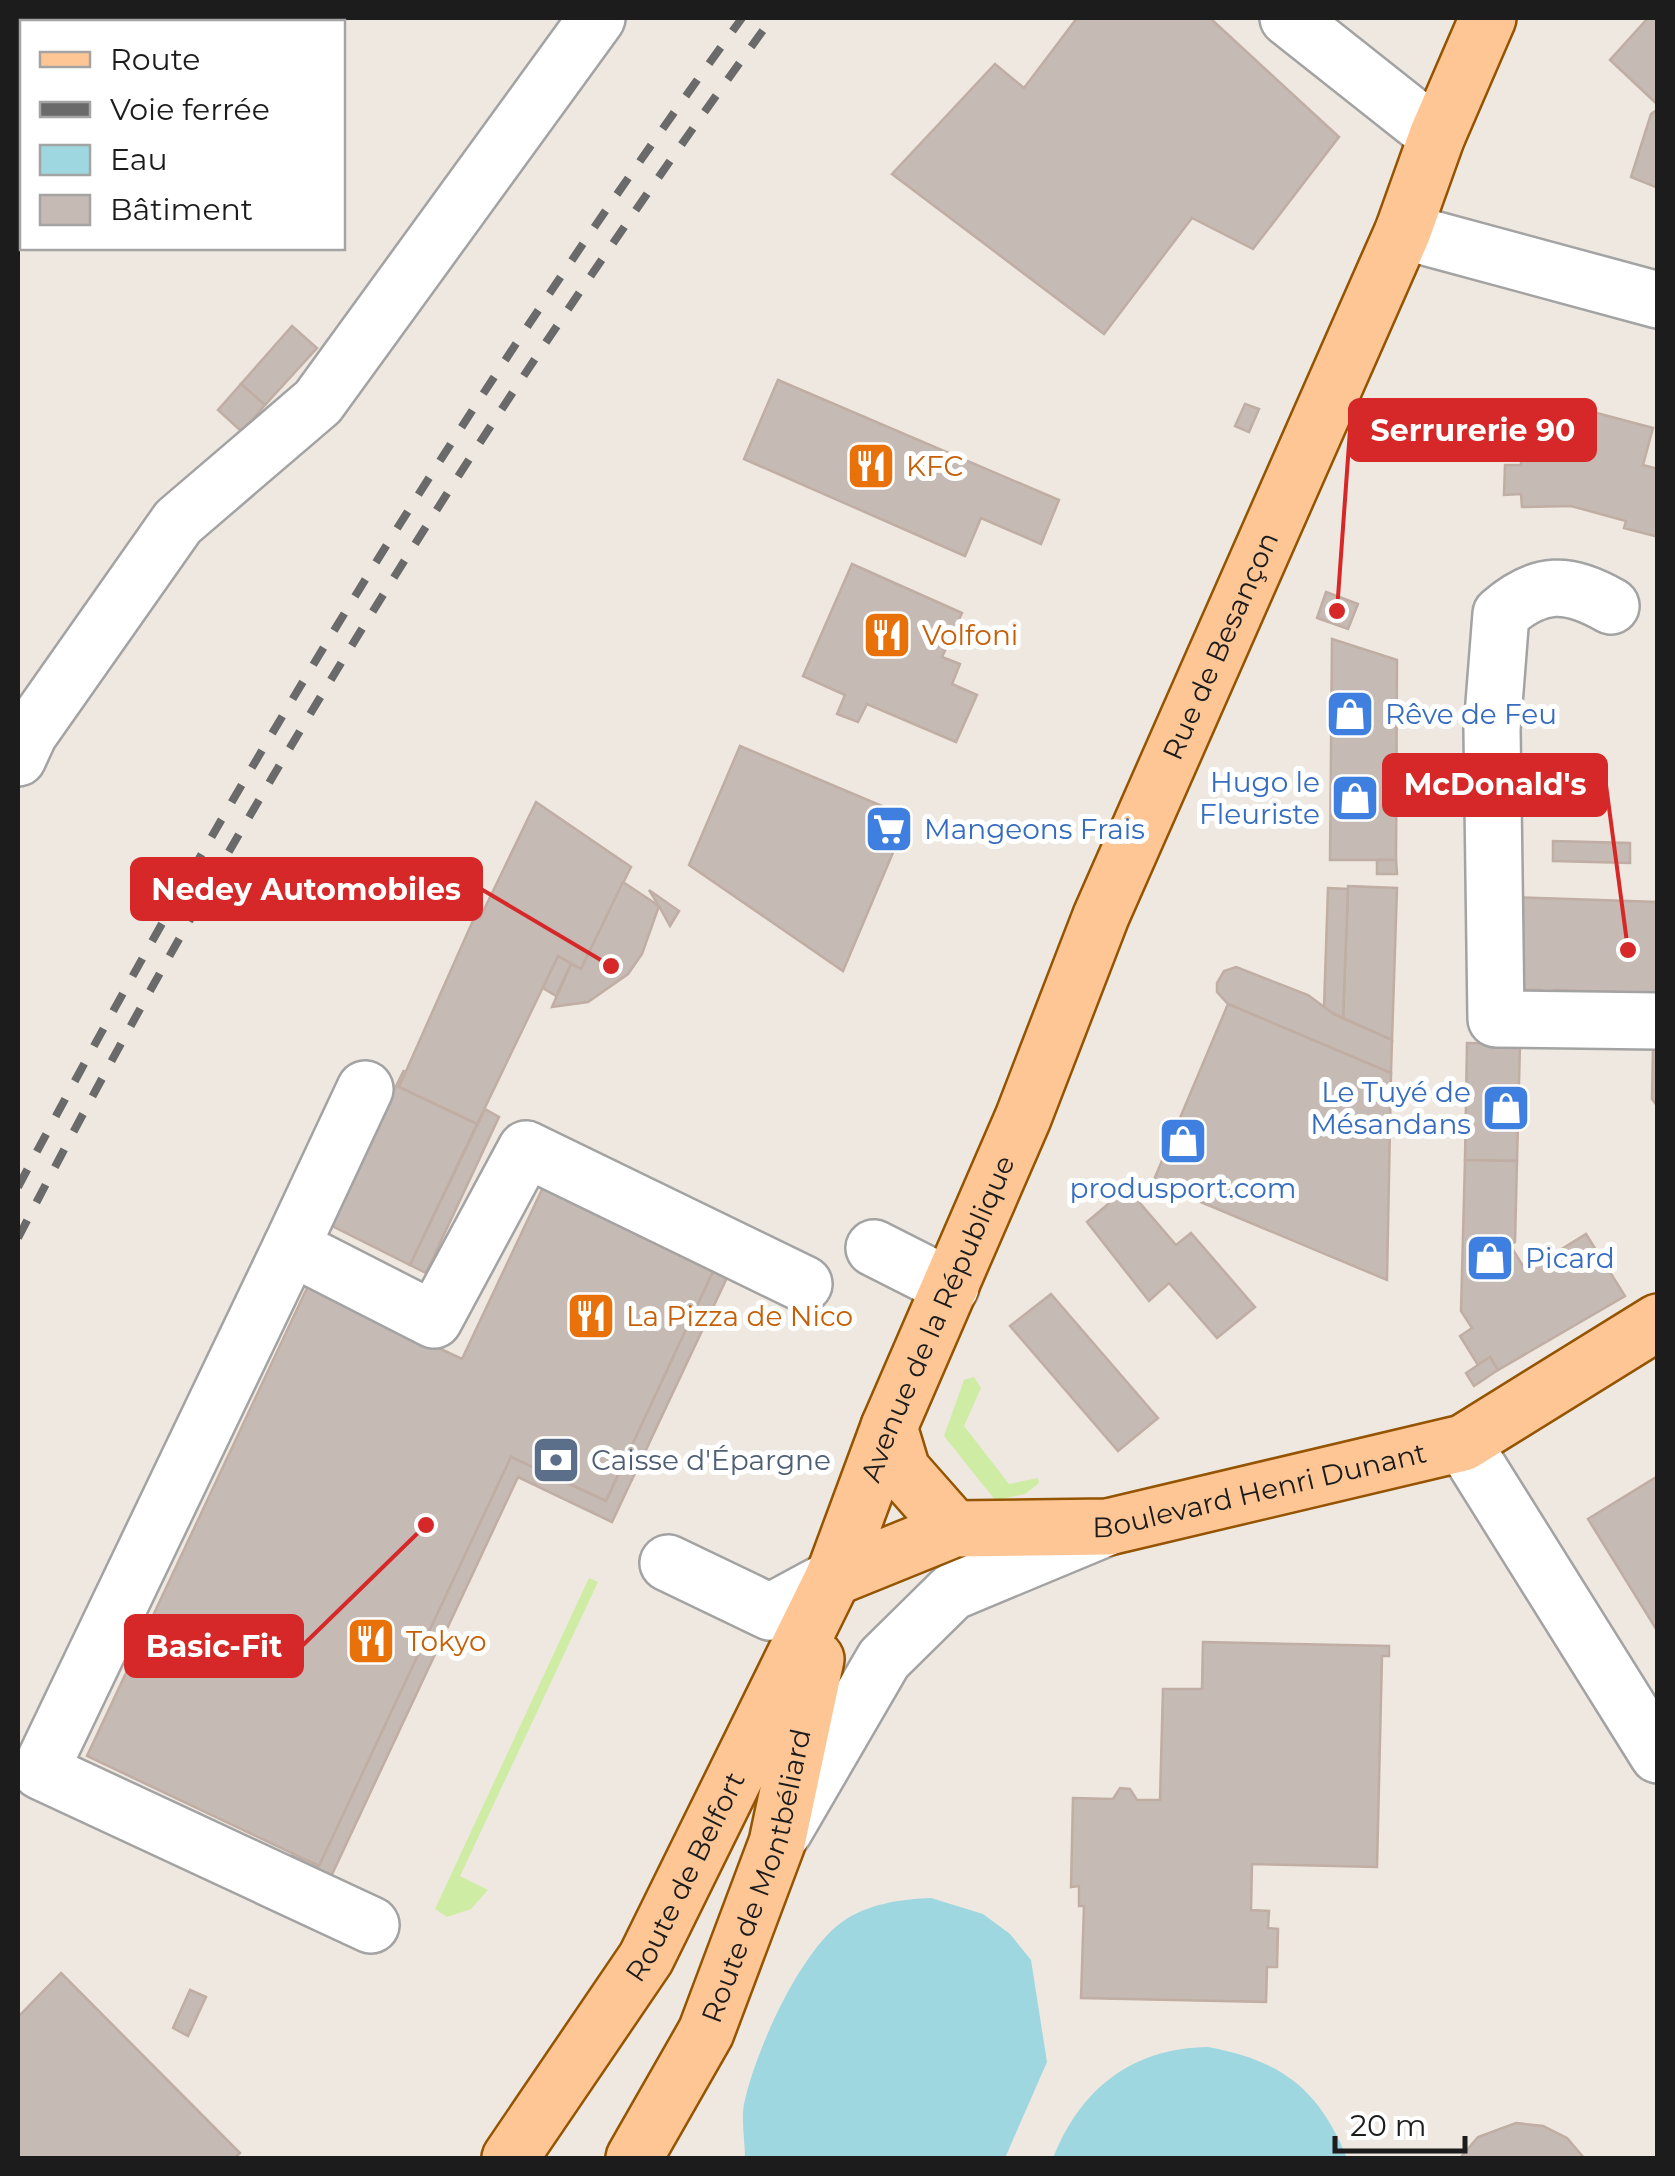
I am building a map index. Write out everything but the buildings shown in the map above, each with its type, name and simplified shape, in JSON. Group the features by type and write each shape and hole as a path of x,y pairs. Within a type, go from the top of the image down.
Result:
{"main road":[{"name":"Rue de Besançon","path":"1045,1063 1101,916 1403,232 1437,136 1488,18"},
{"name":"Avenue de la République","path":"833,1578 889,1427 1045,1063"},
{"name":"Boulevard Henri Dunant","path":"833,1578 954,1529 1108,1527 1463,1443 1658,1322"},
{"path":"889,1427 902,1470 954,1529"},
{"name":"Route de Montbéliard","path":"634,2158 706,2032 777,1843 833,1578"},
{"name":"Route de Belfort","path":"510,2158 646,1958 833,1578"}],"street":[{"path":"18,758 29,734 178,522 318,402 596,18"},
{"path":"1288,18 1437,136"},
{"path":"1403,232 1658,300"},
{"path":"1611,606 1586,592 1551,588 1524,594 1501,614 1492,730 1527,802 1522,857 1496,895 1496,1019 1658,1020"},
{"path":"366,1089 40,1771 371,1925"},
{"path":"291,1247 434,1320 526,1149 804,1284"},
{"path":"874,1248 951,1286"},
{"path":"1463,1443 1658,1756"},
{"path":"777,1843 884,1659 952,1592 1108,1527"},
{"path":"668,1563 770,1612 833,1578"}],"green space":[{"path":"974,1377 981,1388 964,1426 1009,1484 1038,1478 1039,1483 1025,1494 995,1500 944,1436 964,1380"},
{"path":"589,1578 598,1582 460,1876 488,1890 471,1909 447,1917 435,1909"}],"water":[{"path":"931,1898 983,1914 1010,1934 1031,1960 1047,2062 1005,2158 745,2158 743,2111 758,2058 781,2005 810,1956 842,1922 862,1911 896,1901"},
{"path":"1208,2047 1257,2060 1294,2082 1323,2113 1347,2158 1053,2158 1078,2112 1112,2077 1156,2055"}],"railway":[{"path":"18,1187 184,885 359,590 545,300 742,18"},
{"path":"18,1238 189,922 371,614 566,312 772,18"}],"place":[{"name":"KFC","path":"871,466"},
{"name":"Serrurerie 90","path":"1337,611"},
{"name":"Volfoni","path":"887,635"},
{"name":"Rêve de Feu","path":"1350,714"},
{"name":"Hugo le Fleuriste","path":"1355,798"},
{"name":"Mangeons Frais","path":"889,829"},
{"name":"McDonald's","path":"1628,950"},
{"name":"Nedey Automobiles","path":"611,966"},
{"name":"Le Tuyé de Mésandans","path":"1506,1108"},
{"name":"produsport.com","path":"1183,1141"},
{"name":"Picard","path":"1490,1258"},
{"name":"La Pizza de Nico","path":"591,1316"},
{"name":"Caisse d'Épargne","path":"556,1460"},
{"name":"Basic-Fit","path":"426,1525"},
{"name":"Tokyo","path":"371,1641"}]}
